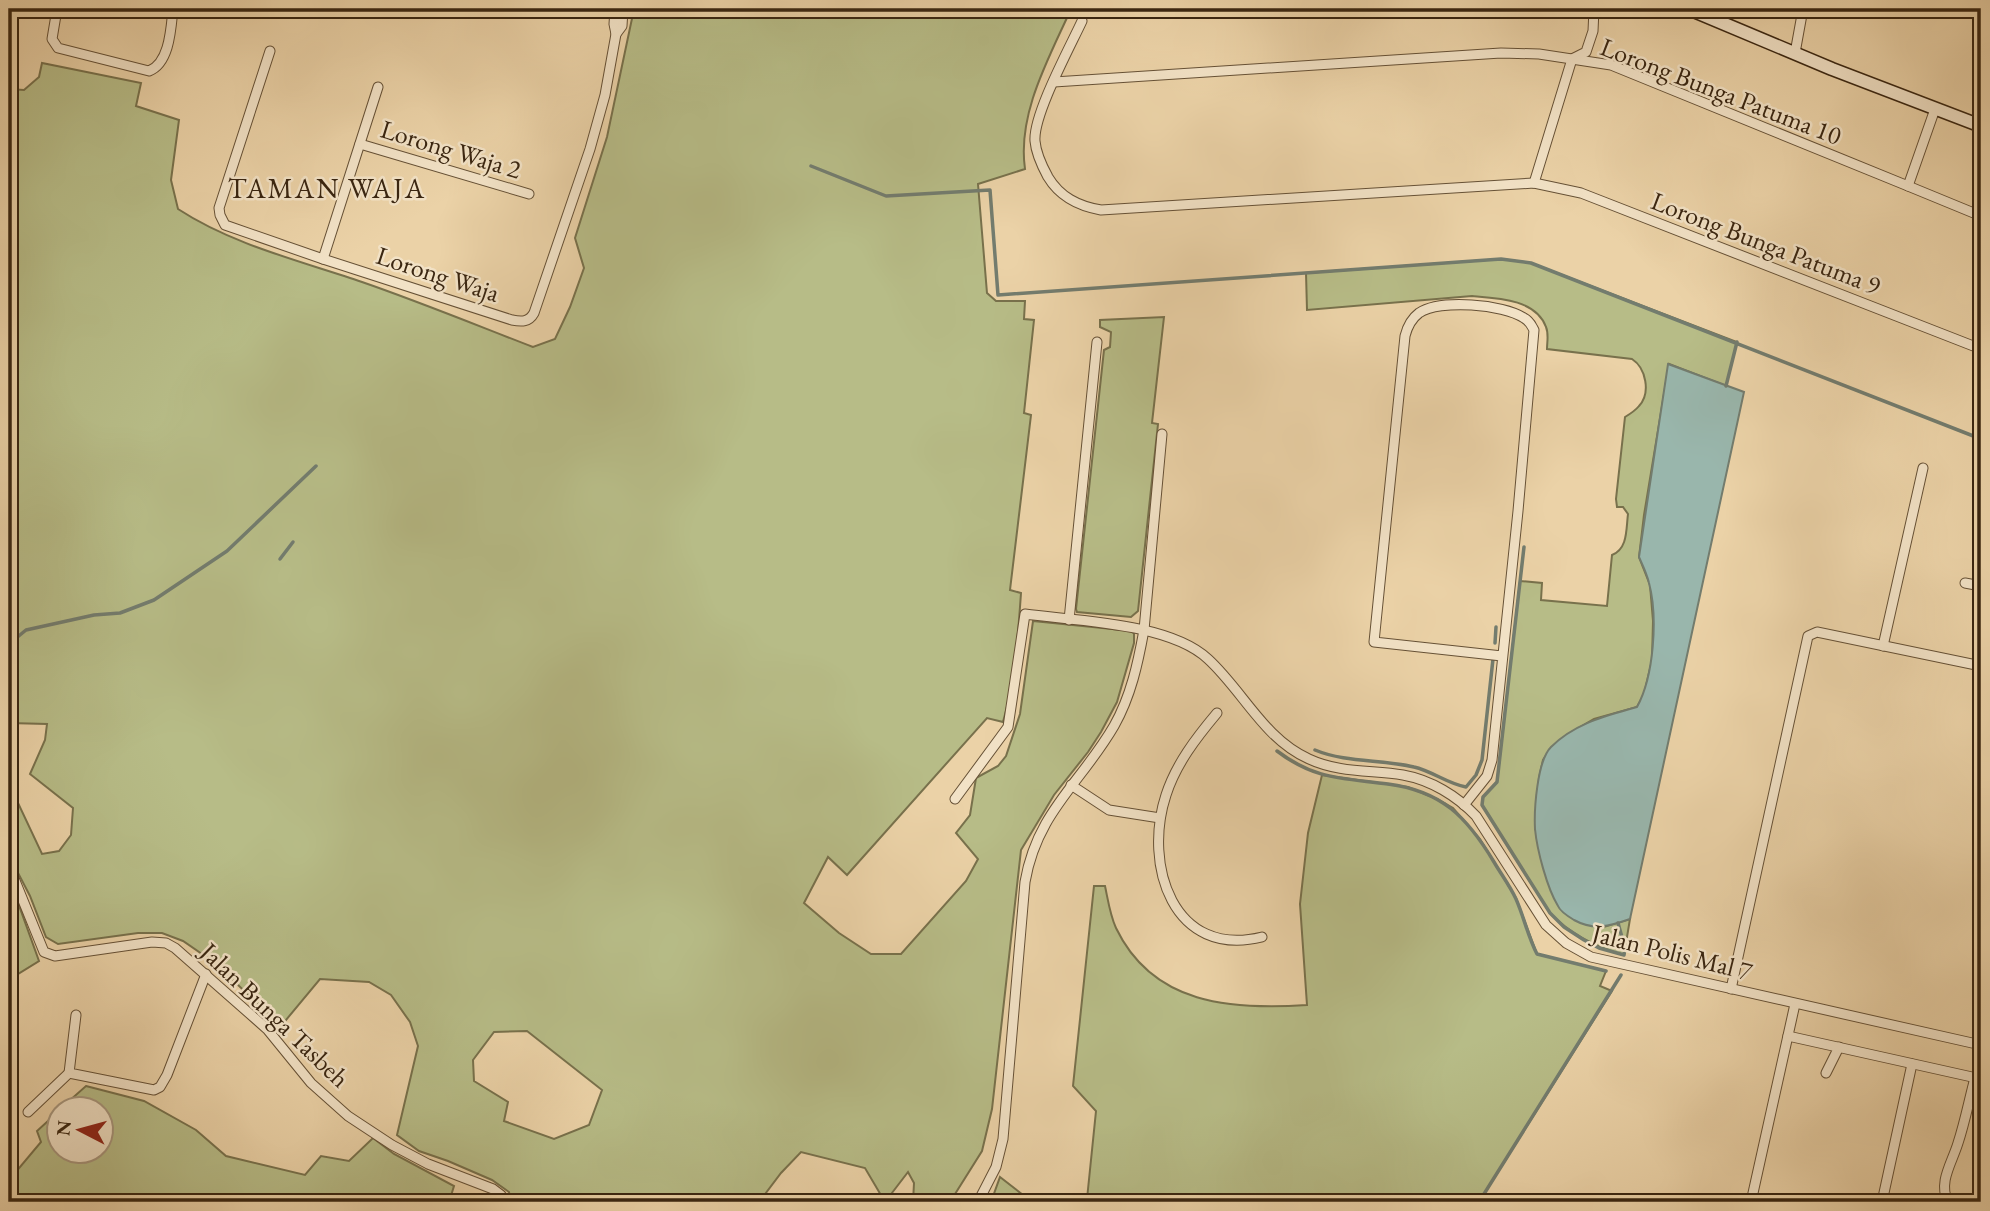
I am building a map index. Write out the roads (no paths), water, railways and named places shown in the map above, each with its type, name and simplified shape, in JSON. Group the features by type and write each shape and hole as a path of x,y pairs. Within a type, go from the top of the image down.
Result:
{"street":[{"path":"57,9 52,39 58,48 142,71 155,69 160,64 174,13 180,9"},
{"name":"Lorong Waja","path":"270,51 219,208 228,227 512,320 525,321 531,318 590,149 612,63 616,34 615,9"},
{"name":"Lorong Waja","path":"616,34 622,26 623,9"},
{"path":"1534,184 1572,59 1586,52 1593,31 1594,9"},
{"path":"1689,9 1795,54 1981,126"},
{"path":"1795,54 1803,9"},
{"name":"Lorong Bunga Patuma 9","path":"1083,21 1054,82 1036,127 1035,141 1038,155 1050,180 1059,191 1083,207 1101,210 1534,184 1581,193 1981,349"},
{"name":"Lorong Bunga Patuma 10","path":"1054,82 1502,53 1539,54 1611,65 1981,216"},
{"path":"323,259 378,87"},
{"path":"1908,186 1935,109"},
{"name":"Lorong Waja 2","path":"360,144 529,194"},
{"path":"1465,805 1487,776 1492,760 1534,330 1524,317 1495,308 1453,305 1428,309 1413,318 1403,346 1374,642 1502,656"},
{"path":"1069,620 1097,342"},
{"path":"978,1202 996,1167 1003,1139 1028,866 1045,823 1107,738 1123,709 1134,679 1144,629 1162,434"},
{"path":"1884,646 1923,468"},
{"path":"1965,583 1981,586"},
{"name":"Jalan Polis Mal 7","path":"955,799 1009,727 1025,614 1144,629 1183,641 1207,658 1268,728 1296,753 1322,765 1405,775 1447,792 1465,805 1476,816 1546,925 1566,943 1591,957 1981,1045"},
{"path":"1731,989 1810,633 1817,632 1981,666"},
{"path":"1217,713 1190,748 1174,775 1160,818 1162,869 1173,902 1198,932 1216,939 1238,942 1262,937"},
{"path":"1071,785 1109,810 1160,818"},
{"name":"Jalan Bunga Tasbeh","path":"9,866 44,952 55,956 137,943 166,943 206,974 267,1030 311,1083 348,1116 392,1145 428,1164 493,1189 501,1195 503,1202"},
{"path":"69,1073 148,1090 160,1087 206,974"},
{"path":"1751,1202 1795,1004"},
{"path":"28,1112 69,1073 76,1015"},
{"path":"1788,1036 1978,1079 1945,1179 1944,1195 1948,1202"},
{"path":"1826,1073 1839,1047"},
{"path":"1882,1202 1912,1064"}],"water":[{"path":"1668,364 1744,392 1630,919 1595,926 1574,920 1563,912 1550,889 1540,858 1535,829 1537,786 1546,754 1560,739 1591,721 1637,707 1643,694 1651,663 1654,629 1652,597 1639,557"}],"waterway":[{"path":"811,166 886,196 990,190 998,295 1501,259 1531,263 1981,439"},
{"path":"1726,386 1737,342"},
{"path":"9,644 26,630 94,615 120,613 154,600 227,551 316,466"},
{"path":"280,559 293,542"},
{"path":"1524,547 1497,782 1483,797 1482,805 1550,913 1564,927 1599,948 1624,955 1625,948 1618,923"},
{"path":"1495,643 1496,627"},
{"path":"1315,750 1339,757 1414,767 1466,787 1476,775 1482,760 1493,659"},
{"path":"1277,751 1317,773 1407,788 1438,800 1463,819 1484,846 1516,899 1537,954 1606,971"},
{"path":"1479,1202 1621,975"}],"district":[{"name":"TAMAN WAJA","path":"327,188"}]}
